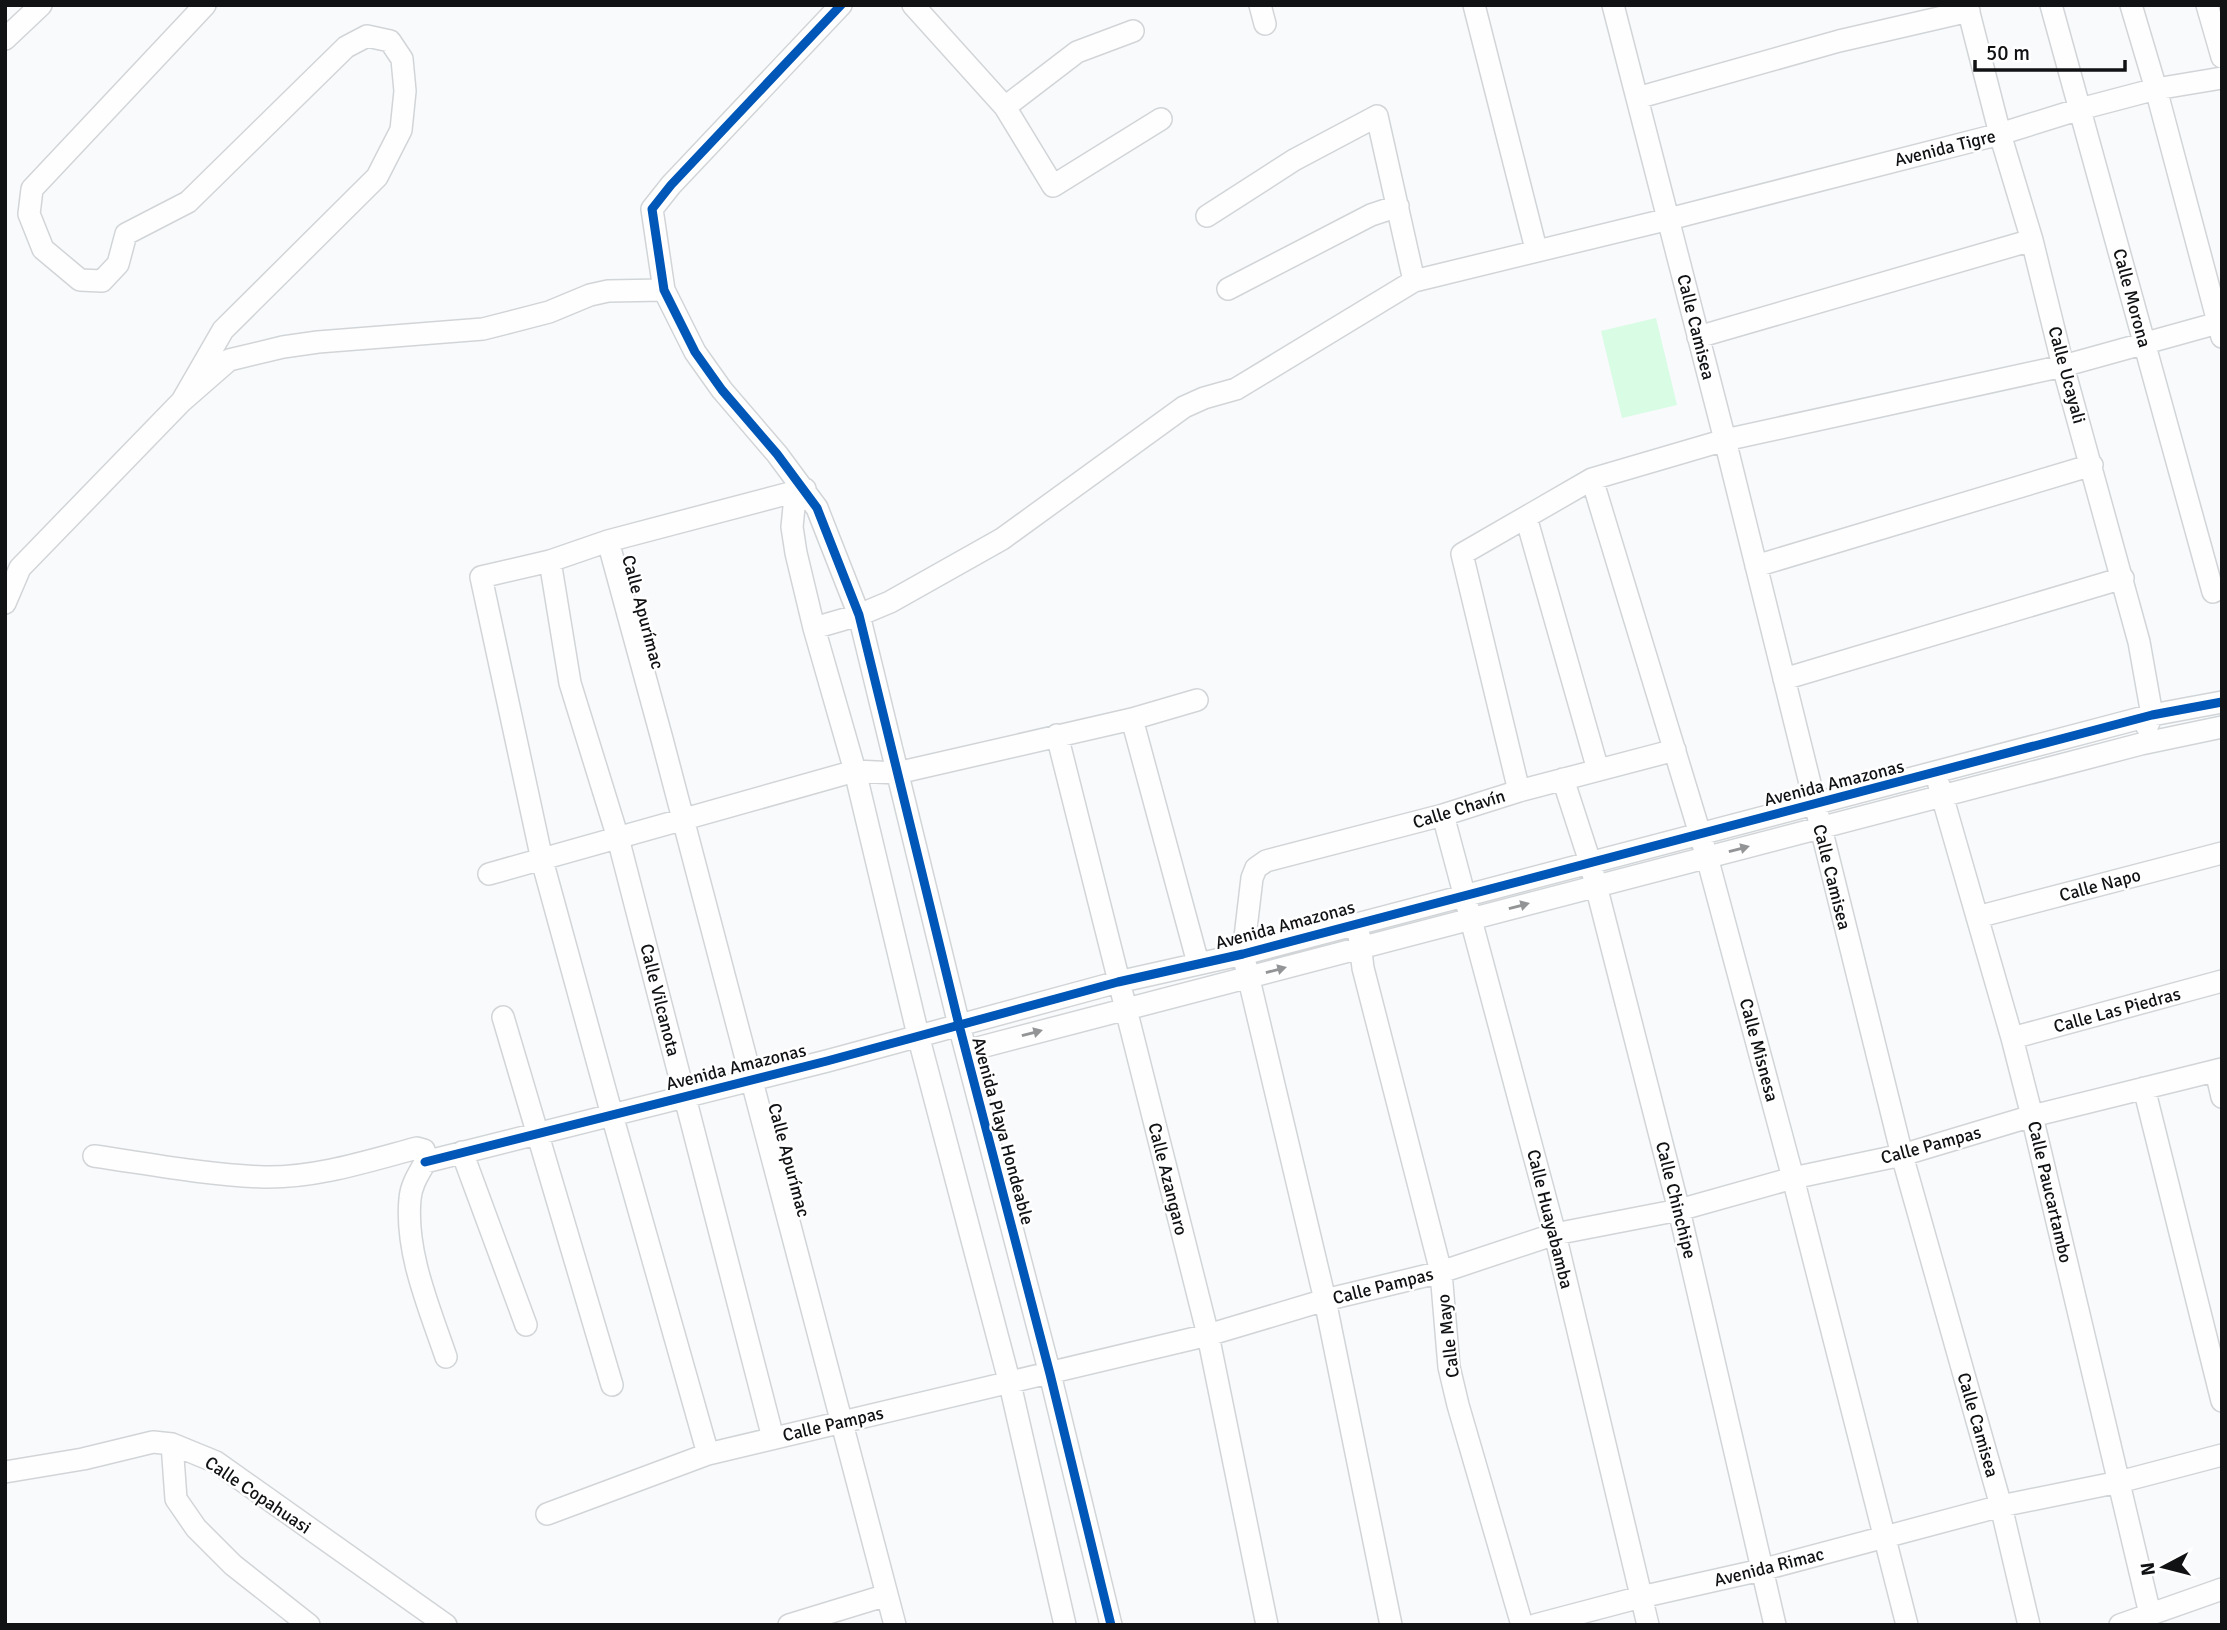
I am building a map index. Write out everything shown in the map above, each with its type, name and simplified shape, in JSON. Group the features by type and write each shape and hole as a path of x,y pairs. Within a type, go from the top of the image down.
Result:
{"street":[{"path":"10,28 41,5"},
{"path":"182,401 223,330 377,177 401,130 405,91 402,59 390,41 367,36 346,47 188,202 126,234 118,264 102,281 80,280 43,249 29,215 32,189 205,5"},
{"name":"Avenida Playa Hondeable","path":"841,5 671,185 652,209 664,290 695,352 722,390 805,489 829,533 859,615 959,1024 1051,1374 1111,1625"},
{"path":"1474,5 1536,249"},
{"name":"Calle Camisea","path":"1613,5 1725,440 1902,1155 2001,1506 2029,1625"},
{"name":"Calle Morona","path":"2051,5 2213,592"},
{"path":"1519,791 1462,554 1592,479 1725,440 2063,366 2144,344 2220,330 2131,5"},
{"path":"2207,5 2222,57"},
{"path":"922,8 1005,107 1054,186 1161,119"},
{"path":"1637,98 1968,8"},
{"name":"Calle Ucayali","path":"1968,8 2000,134 2032,240 2063,366 2123,578 2139,642 2152,715"},
{"path":"1005,107 1077,52 1133,32"},
{"name":"Avenida Tigre","path":"814,628 859,615 890,602 1003,539 1184,407 1236,389 1414,281 2000,134 2156,89 2222,78"},
{"path":"1207,216 1294,160 1377,116 1414,281"},
{"path":"1227,289 1371,215 1398,206"},
{"path":"1698,337 2032,240"},
{"path":"5,603 20,568 182,401 229,360 283,346 483,329 549,312 590,295 608,291 664,290"},
{"path":"1756,566 2092,465"},
{"name":"Calle Misnesa","path":"1592,479 1707,857 1908,1625"},
{"path":"708,1454 542,860 481,576 550,561 608,541 805,489"},
{"path":"805,489 794,506 792,527 796,553 814,628 855,772 918,1035 1010,1384 1065,1625"},
{"path":"1526,517 1598,770"},
{"name":"Calle Apurímac","path":"608,541 895,1625"},
{"name":"Calle Vilcanota","path":"550,561 568,674 618,838 773,1438"},
{"path":"1784,679 2123,578"},
{"path":"489,874 855,772 897,773 1132,719 1197,700"},
{"name":"Avenida Amazonas","path":"425,1162 752,1080 1118,982 1243,954 2152,715 2222,702"},
{"path":"2141,744 2152,715"},
{"path":"1132,719 1198,963"},
{"path":"966,1051 2141,744 2222,727"},
{"name":"Calle Azangaro","path":"1057,735 1208,1335 1267,1625"},
{"name":"Calle Chavín","path":"1243,954 1252,878 1256,868 1266,861 1675,750"},
{"name":"Calle Paucartambo","path":"1936,773 2032,1116 2150,1614"},
{"name":"Calle Chinchipe","path":"1563,779 1590,862 1679,1210 1775,1625"},
{"name":"Calle Huayabamba","path":"1443,815 1555,1234 1648,1625"},
{"name":"Calle Napo","path":"1977,917 2222,853"},
{"name":"Calle Mayo","path":"1357,923 1363,968 1441,1272 1449,1367 1522,1625"},
{"path":"1243,954 1325,1300 1391,1625"},
{"name":"Calle Las Piedras","path":"2012,1038 2222,981"},
{"path":"503,1017 612,1385"},
{"path":"2219,1070 2222,1097"},
{"name":"Calle Pampas","path":"547,1514 708,1454 1208,1335 1325,1300 1441,1272 1555,1234 1679,1210 1793,1178 1902,1155 2032,1116 2219,1070"},
{"path":"2144,1088 2222,1401"},
{"path":"94,1156 186,1170 266,1177 325,1171 417,1148 426,1152 425,1162 410,1197 410,1229 417,1270 446,1357"},
{"path":"462,1152 526,1325"},
{"name":"Calle Copahuasi","path":"5,1472 83,1459 153,1442 172,1444 216,1462 446,1625"},
{"path":"172,1444 176,1499 196,1528 233,1565 309,1625"},
{"name":"Avenida Rimac","path":"1535,1625 1761,1570 2001,1506 2119,1482 2222,1455"},
{"path":"2120,1625 2222,1589"},
{"path":"789,1625 887,1595"}],"green space":[{"path":"1656,318 1677,405 1622,418 1601,331"}],"cycle path":[{"path":"841,5 671,185 652,209 664,290 695,352 722,390 777,454 817,508 859,615 959,1025 1050,1374 1111,1625"},
{"path":"425,1162 827,1061 1118,982 1243,954 2152,715 2222,702"}]}
